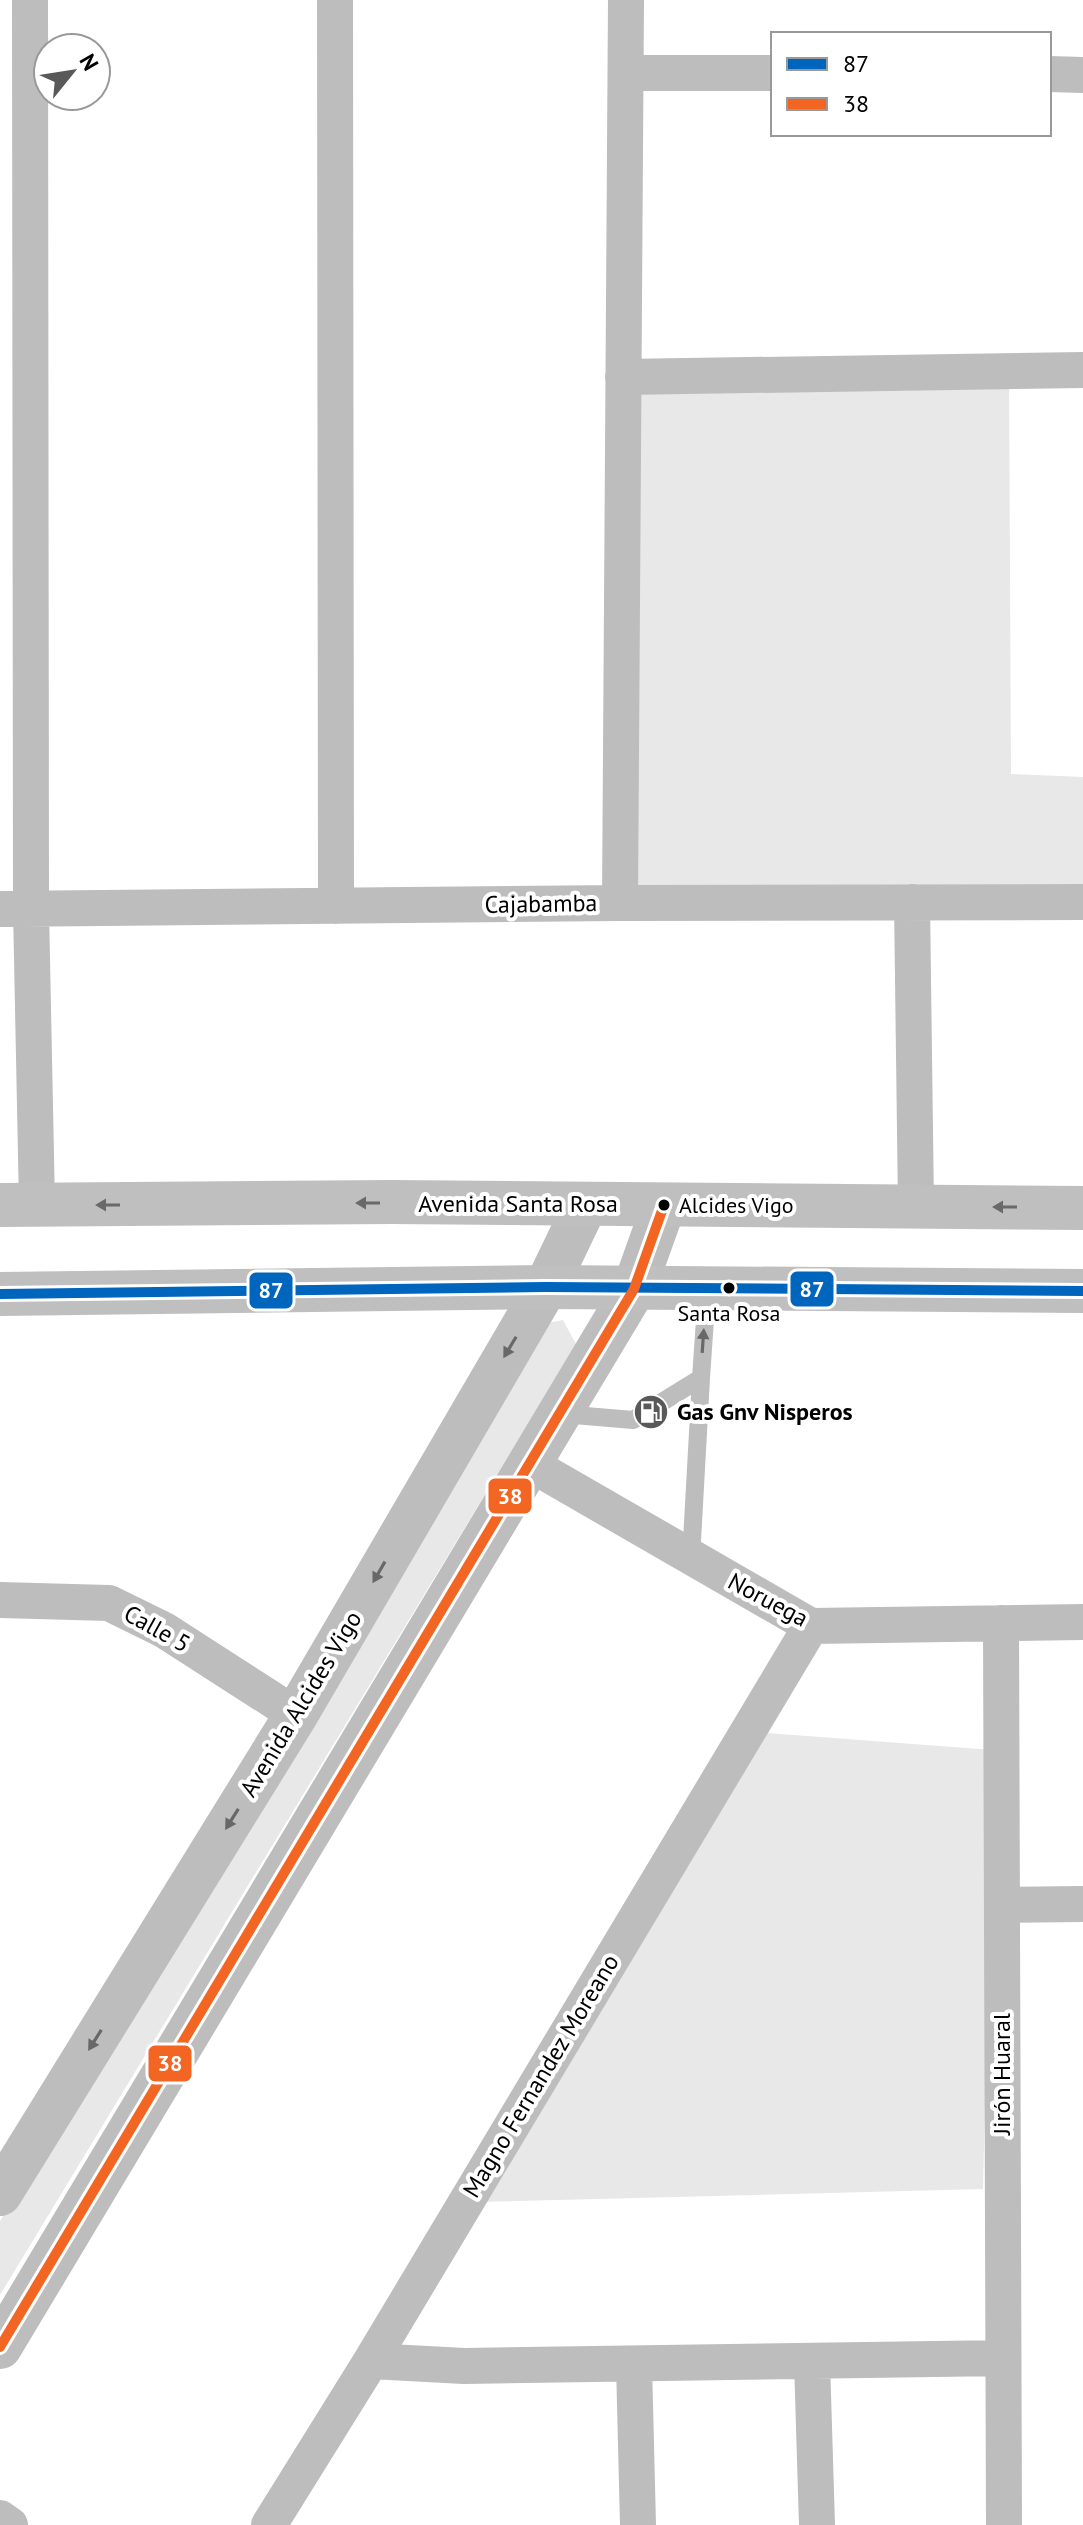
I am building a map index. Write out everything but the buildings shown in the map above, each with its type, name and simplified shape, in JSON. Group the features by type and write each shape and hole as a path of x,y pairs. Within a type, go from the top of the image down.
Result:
{"main road":[{"name":"Avenida Santa Rosa","path":"18,1205 392,1202 1083,1208"},
{"path":"0,1294 546,1287 1083,1291"}],"street":[{"path":"18,1205 15,307 30,0"},
{"path":"335,0 336,906"},
{"path":"620,903 626,0"},
{"path":"626,73 771,73"},
{"path":"1051,74 1083,75"},
{"path":"623,377 1083,370"},
{"path":"912,902 916,1207"},
{"name":"Cajabamba","path":"15,909 1083,902"},
{"name":"Avenida Alcides Vigo","path":"0,2194 296,1715 546,1287 586,1204"},
{"path":"0,2347 634,1289 664,1205"},
{"name":"Noruega","path":"530,1464 811,1626 1083,1622"},
{"name":"Calle 5","path":"0,1600 109,1603 164,1630 296,1715"},
{"name":"Jirón Huaral","path":"1001,1623 1004,2525"},
{"name":"Magno Fernandez Moreano","path":"269,2525 371,2361 811,1626"},
{"path":"1002,1905 1083,1904"},
{"path":"371,2361 464,2366 1003,2358"},
{"path":"812,2361 817,2525"},
{"path":"634,2364 638,2525"},
{"path":"0,2518 10,2525"}],"lane":[{"path":"691,1559 707,1290"},
{"path":"559,1414 633,1420 701,1378"}],"shaded area":[{"path":"1009,371 1011,774 1083,777 1083,902 620,903 623,377"},
{"path":"563,1320 576,1344 0,2295 0,2221 542,1324"},
{"path":"767,1733 993,1750 983,2189 478,2202"}],"transit line":[{"name":"38","path":"0,2347 634,1289 664,1205"},
{"name":"87","path":"0,1294 546,1287 1083,1291"}],"place":[{"name":"Alcides Vigo","path":"664,1205"},
{"name":"Santa Rosa","path":"729,1288"},
{"name":"Gas Gnv Nisperos","path":"651,1412"}]}
